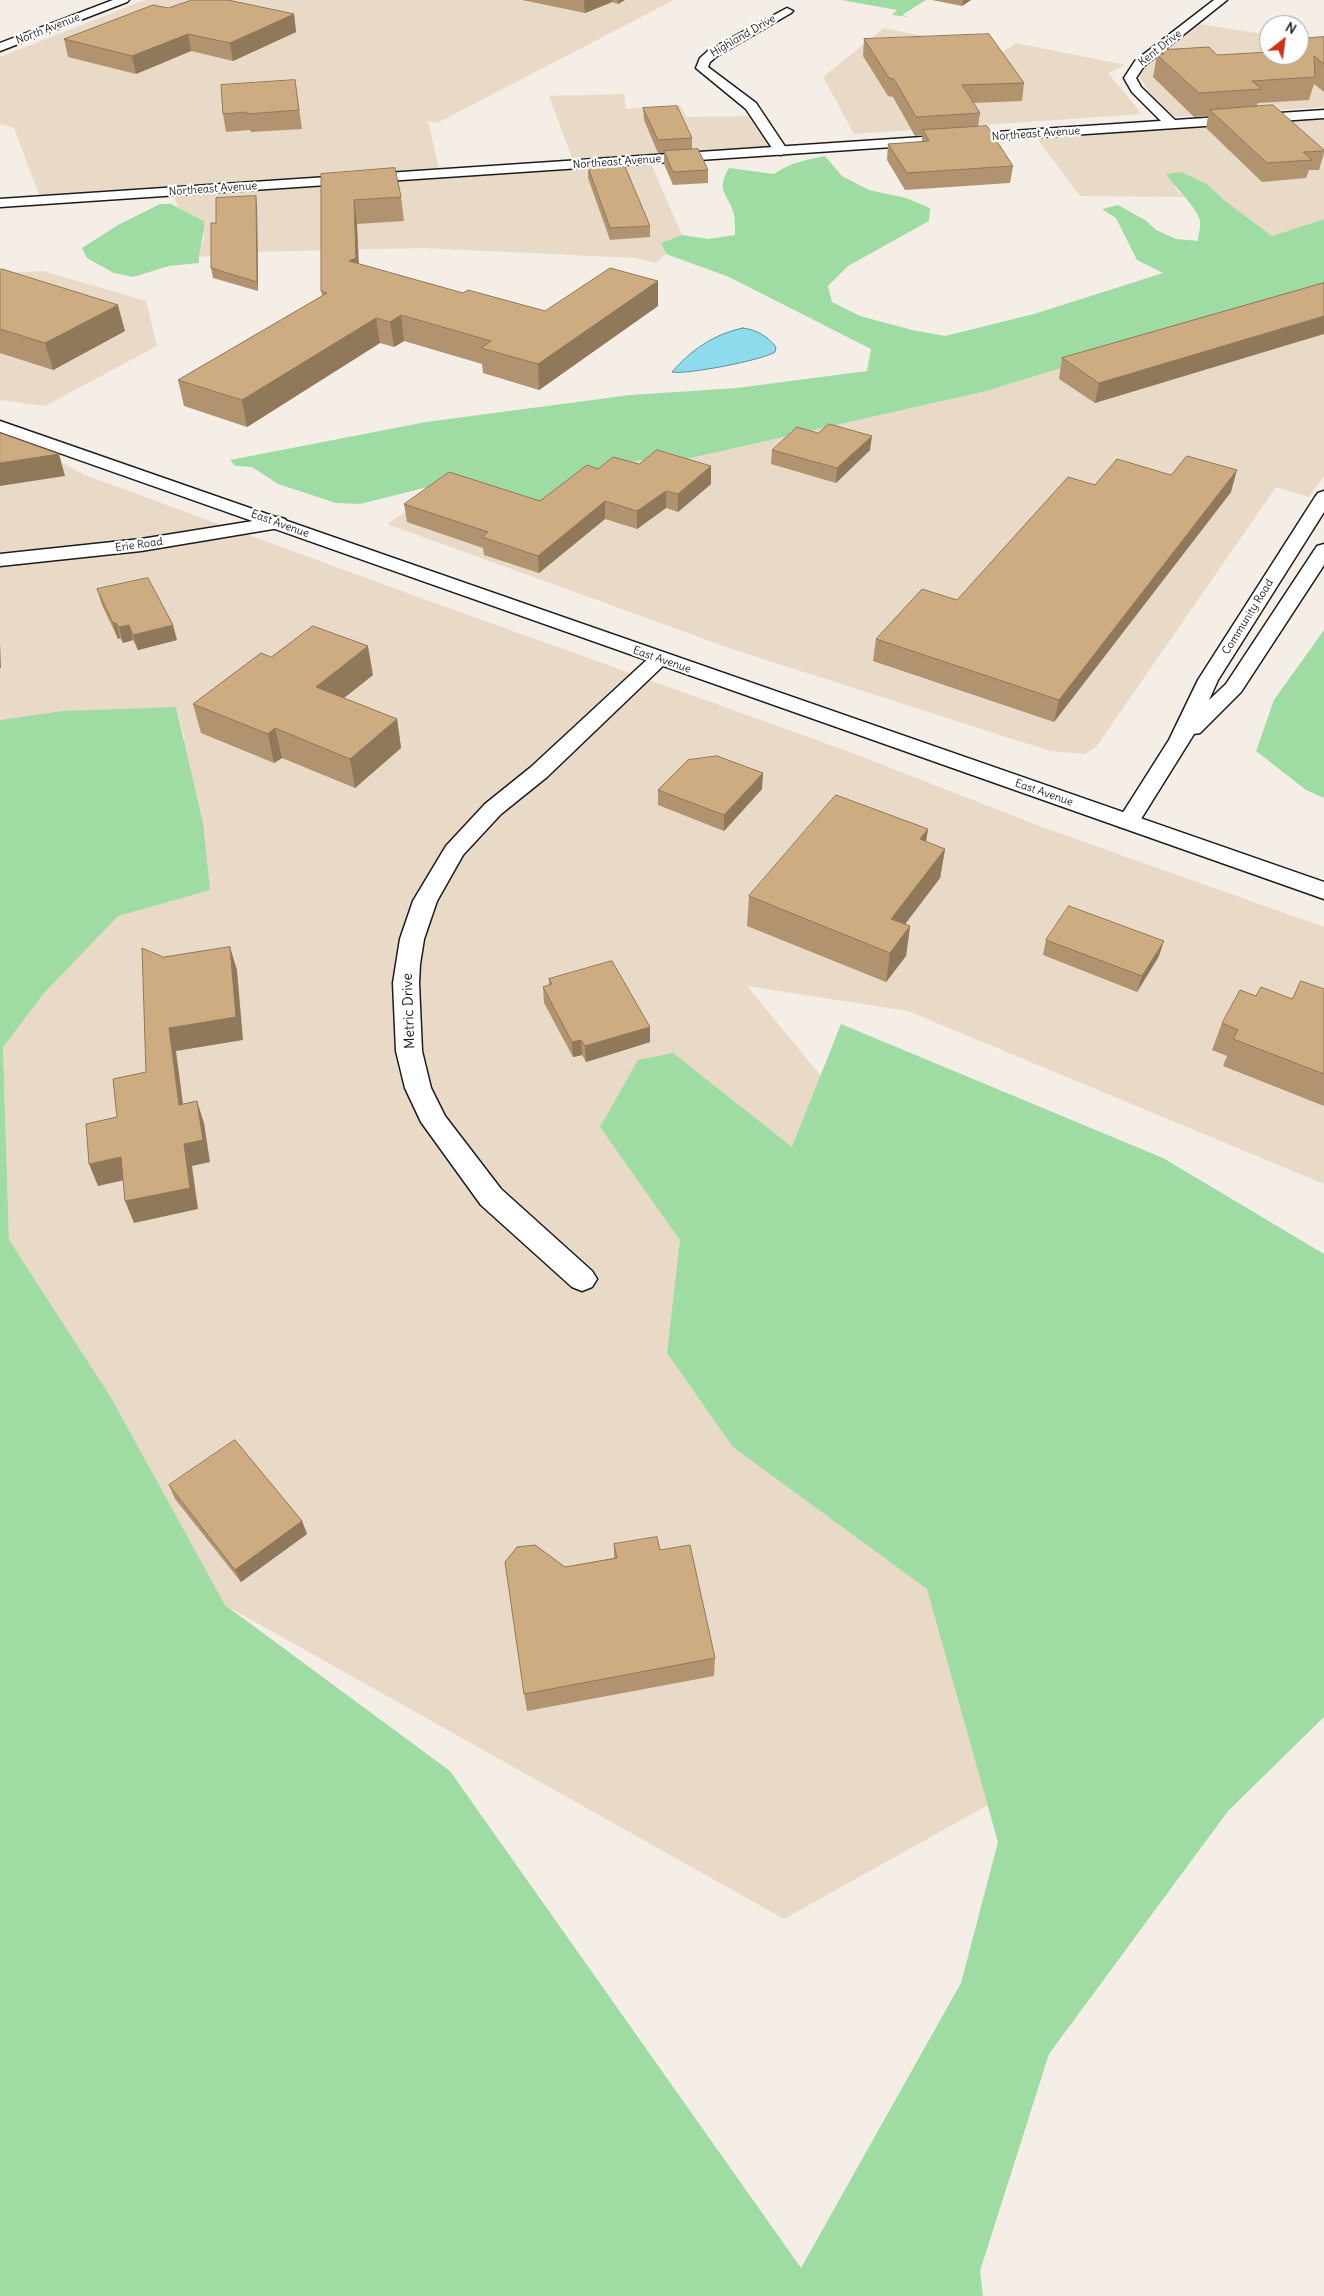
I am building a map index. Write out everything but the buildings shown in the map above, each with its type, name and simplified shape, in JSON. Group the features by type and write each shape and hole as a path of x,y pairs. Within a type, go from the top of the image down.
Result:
{"main road":[{"name":"North Avenue","path":"0,47 123,0"},
{"name":"Kent Drive","path":"1172,124 1136,89 1130,78 1131,73 1139,64 1221,0"},
{"name":"Highland Drive","path":"781,151 751,106 702,68 704,61 713,53 787,11"},
{"name":"Northeast Avenue","path":"0,204 1324,114"},
{"name":"East Avenue","path":"0,426 1324,891"},
{"name":"Community Road","path":"1128,822 1180,740 1208,680 1324,497"},
{"name":"Erie Road","path":"0,560 124,547 278,523"},
{"name":"Community Road","path":"1180,740 1234,688 1324,550"},
{"name":"Metric Drive","path":"582,1279 491,1197 435,1122 418,1088 409,1051 406,982 408,964 412,939 425,901 454,852 492,809 539,772 659,659"}],"shaded area":[{"path":"145,0 674,0 437,123 428,121 439,168 39,195 14,128 0,124 0,57"},
{"path":"1200,24 1259,33 1259,65 1309,65 1309,37 1324,40 1324,107 1175,117 1148,91 1139,76 1144,69"},
{"path":"884,28 1003,52 1016,43 1126,65 1108,73 1142,114 854,134 823,77"},
{"path":"624,94 626,109 680,105 687,117 753,116 775,150 574,163 549,96"},
{"path":"1324,118 1324,219 1272,236 1224,200 1207,184 1174,187 1184,197 1080,196 1036,137"},
{"path":"651,164 682,235 661,243 666,254 656,263 635,258 422,248 246,252 199,257 198,250 204,239 204,221 178,207 174,197"},
{"path":"43,271 146,301 157,346 45,406 0,400 0,273"},
{"path":"1324,288 1324,476 1309,497 1276,487 1096,747 1085,754 1050,751 732,649 387,524 452,481 642,451 687,459 986,391"},
{"path":"0,440 59,461 85,475 850,752 1042,827 1324,927 1324,1184 908,1011 747,986 826,1082 1013,1791 784,1919 225,1605 9,1240 3,1047 178,744 185,739 176,707 0,720"}],"green space":[{"path":"841,0 926,0 902,15 910,17 892,15 897,10"},
{"path":"825,156 842,176 869,190 906,198 930,208 929,221 848,266 828,286 832,302 860,316 912,330 945,336 1034,314 1163,273 1137,260 1116,218 1102,209 1118,205 1145,220 1156,230 1176,239 1198,241 1200,221 1198,216 1166,174 1181,172 1207,184 1224,200 1272,236 1324,219 1324,288 986,391 687,459 642,460 595,469 531,506 452,481 360,504 336,503 278,484 252,467 235,466 230,460 426,422 630,395 737,388 867,371 871,349 729,277 666,254 661,243 682,235 708,239 735,235 734,214 723,187 723,182 729,168 774,174 792,165"},
{"path":"160,204 171,204 204,221 199,263 169,266 133,277 114,273 87,258 82,248 118,225"},
{"path":"1324,630 1324,798 1306,790 1256,751 1274,700"},
{"path":"176,707 203,823 210,890 118,916 44,993 3,1047 9,1240 110,1396 225,1605 450,1771 801,2268 961,1983 998,1842 927,1589 733,1447 667,1353 680,1240 600,1127 638,1060 673,1053 792,1147 841,1024 1163,1158 1324,1254 1324,1717 1228,1811 1049,2054 980,2271 983,2296 0,2296 0,720 63,711"}],"water":[{"path":"743,328 753,330 769,340 776,347 775,352 756,359 724,366 672,372 704,344 722,334"}]}
